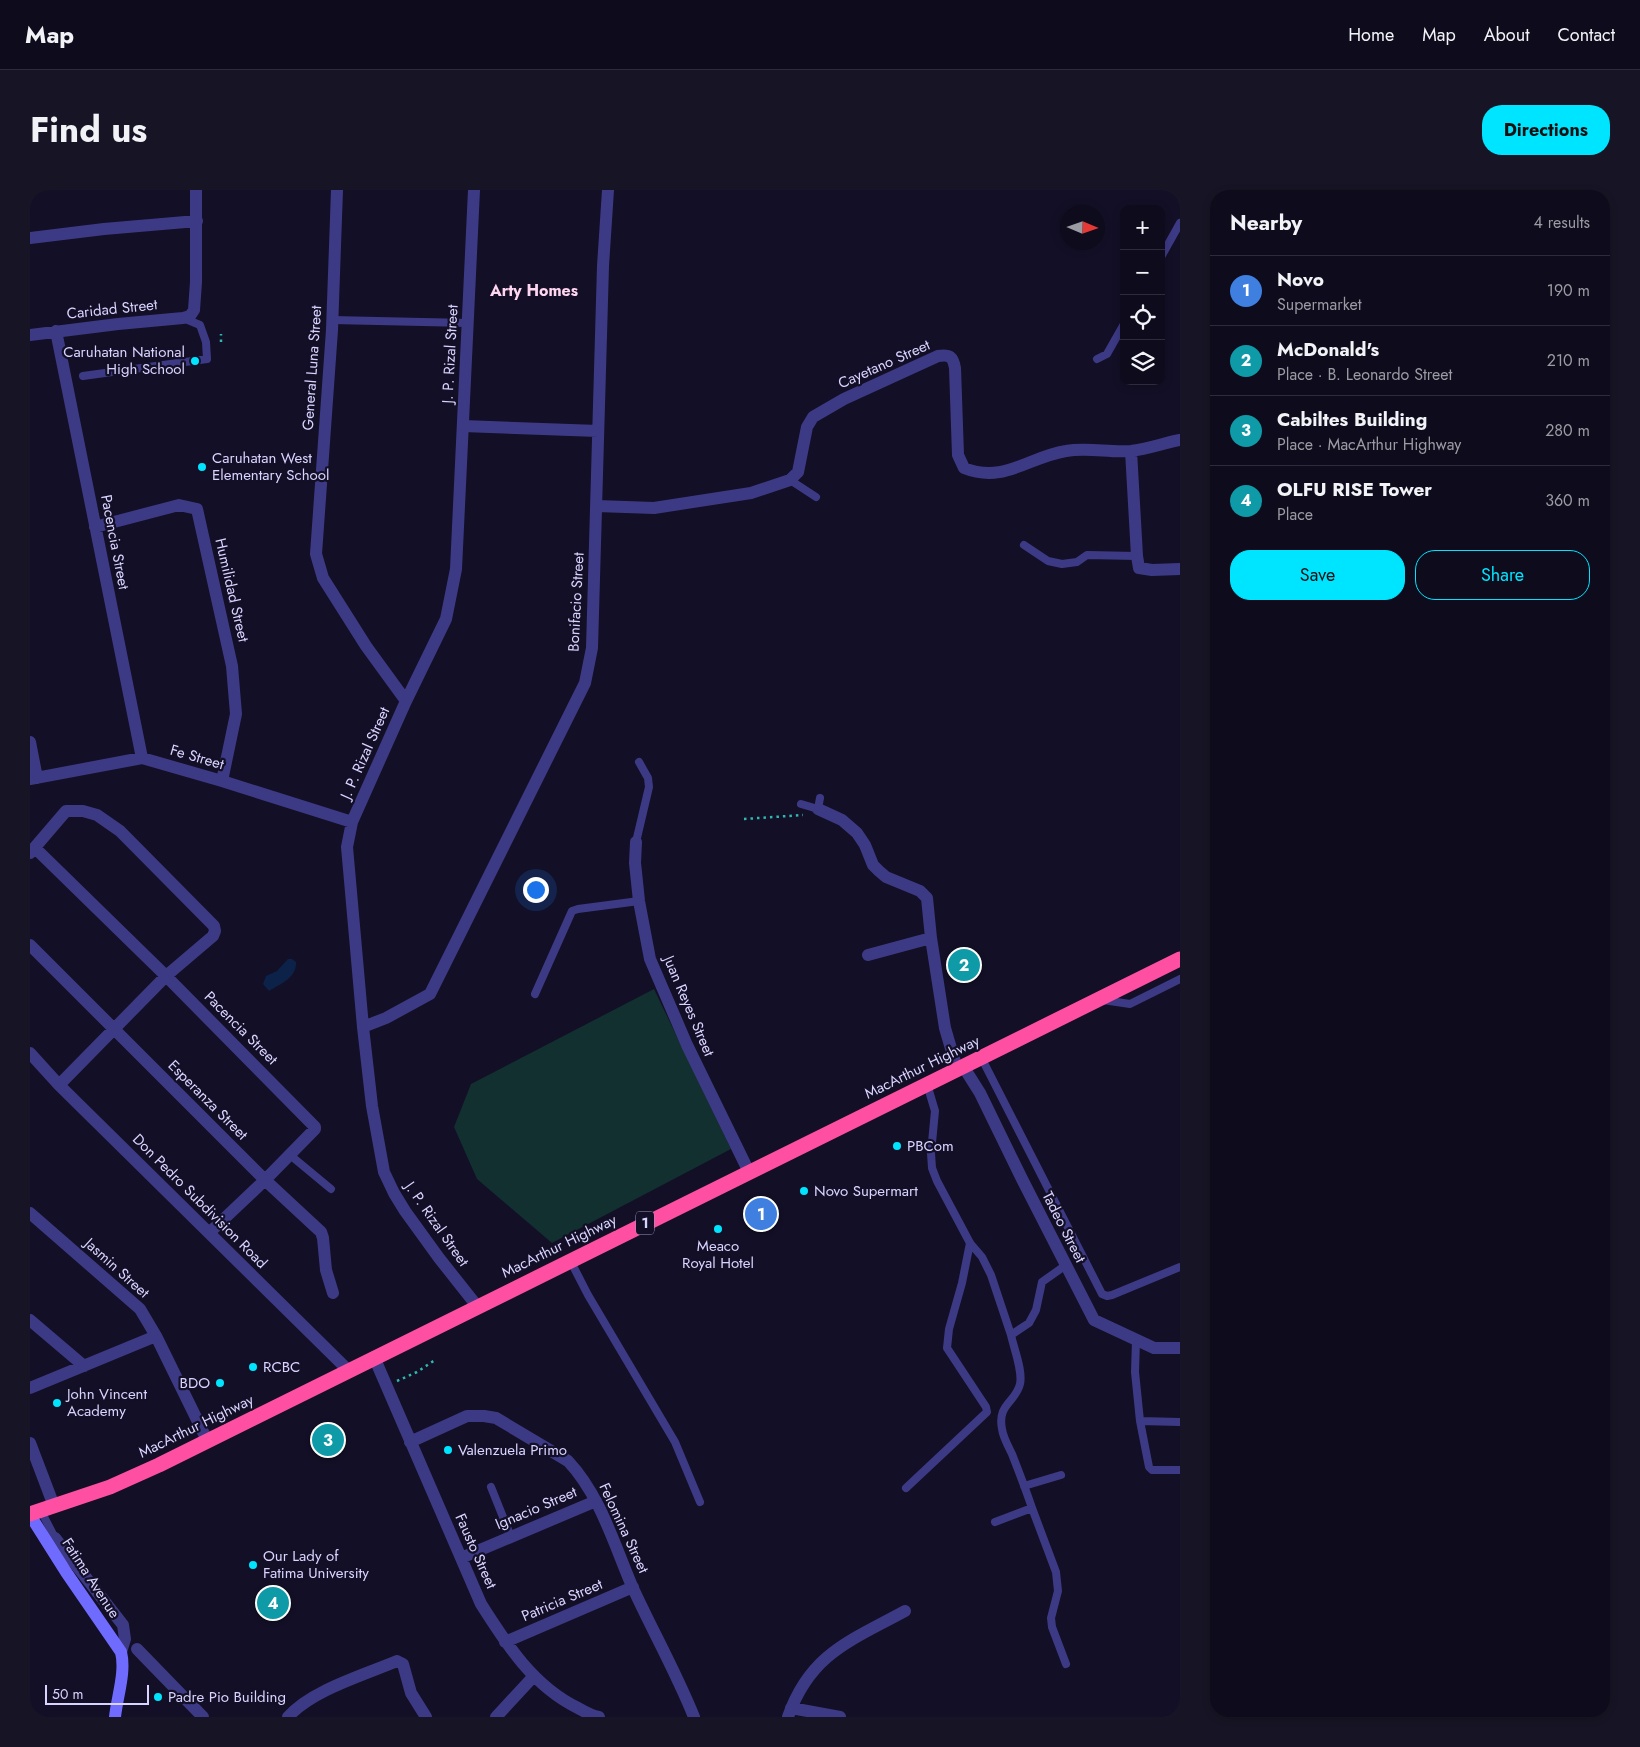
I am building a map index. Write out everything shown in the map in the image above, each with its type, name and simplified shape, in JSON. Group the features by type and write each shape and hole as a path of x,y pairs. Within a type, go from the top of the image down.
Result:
{"highway":[{"name":"MacArthur Highway","path":"39,1512 110,1487 159,1465 1180,959"}],"street":[{"path":"183,318 190,316 194,310 197,221 196,190"},
{"name":"General Luna Street","path":"337,190 332,320 316,554 323,578 366,646 406,701"},
{"name":"J. P. Rizal Street","path":"474,190 456,569 446,619 406,701 352,822 347,847 363,1027 372,1106 384,1172 405,1211 477,1306"},
{"name":"Bonifacio Street","path":"363,1027 386,1018 430,994 585,682 592,648 598,431 608,190"},
{"path":"30,238 197,221"},
{"name":"Caridad Street","path":"30,334 183,318"},
{"name":"Pacencia Street","path":"56,332 142,758"},
{"name":"Cayetano Street","path":"790,480 798,472 806,427 813,418 844,399 938,356 946,355 951,356 954,360 958,455 964,468 977,473 991,474 1011,470 1044,455 1068,450 1131,451 1180,440"},
{"path":"463,426 598,431"},
{"path":"1131,451 1139,568 1152,570 1180,569"},
{"path":"597,506 654,508 751,493 790,480"},
{"name":"Humilidad Street","path":"95,527 179,505 197,509 232,666 236,714 222,781"},
{"path":"30,742 34,778"},
{"name":"Fe Street","path":"34,778 142,758 352,822"},
{"name":"Tadeo Street","path":"819,804 857,833 878,871 886,877 923,893 928,898 931,938 945,1028 960,1068 980,1093 1094,1320 1154,1348 1180,1348"},
{"path":"32,850 66,811 83,811 97,815 120,831 214,926 215,931 213,936 166,976 59,1085"},
{"name":"Juan Reyes Street","path":"636,842 635,863 639,901 650,959 687,1045 749,1172"},
{"name":"Pacencia Street","path":"32,850 166,976 315,1127 290,1155 210,1233"},
{"path":"868,954 931,938"},
{"name":"Esperanza Street","path":"30,945 265,1180 321,1232 326,1270 333,1292"},
{"name":"Don Pedro Subdivision Road","path":"30,1053 59,1085 348,1370"},
{"name":"Jasmin Street","path":"30,1213 140,1309 156,1336 207,1440"},
{"path":"30,1320 84,1366"},
{"path":"30,1388 156,1336"},
{"name":"Fausto Street","path":"374,1357 481,1604 505,1642 533,1677 568,1703 599,1717"},
{"name":"Felomina Street","path":"410,1442 467,1416 484,1416 496,1418 568,1461 578,1471 596,1501 633,1587 694,1717"},
{"path":"30,1443 39,1512"},
{"name":"Ignacio Street","path":"461,1558 596,1501"},
{"name":"Fatima Avenue","path":"39,1512 66,1572 122,1656"},
{"path":"56,1538 123,1626 125,1639 114,1717"},
{"name":"Patricia Street","path":"505,1642 633,1587"},
{"path":"840,1717 789,1712 796,1696 814,1669 831,1652 905,1611"},
{"path":"136,1649 202,1717"},
{"path":"290,1715 322,1692 397,1661 403,1664 411,1693 426,1717"},
{"path":"496,1717 533,1677"}],"lane":[{"path":"1165,250 1180,223"},
{"path":"83,376 207,358 206,342 200,325 183,318"},
{"path":"332,320 468,323"},
{"path":"1097,359 1107,354 1120,331"},
{"path":"790,480 816,497"},
{"path":"1024,545 1048,561 1062,564 1077,562 1087,555 1137,556"},
{"path":"636,842 648,787 648,778 639,762"},
{"path":"801,804 819,804"},
{"path":"535,994 572,911 639,901"},
{"path":"1099,999 1130,1004 1180,979"},
{"path":"981,1057 1102,1294 1112,1295 1180,1267"},
{"path":"926,1084 935,1111 931,1153 932,1168 970,1243 982,1257 991,1275 1020,1368 1020,1382 1017,1392 1005,1404 1002,1413 1002,1428 1056,1572 1058,1591 1050,1618 1066,1664"},
{"path":"290,1155 331,1189"},
{"path":"906,1488 987,1412 986,1407 947,1348 949,1329 964,1274 970,1243"},
{"path":"570,1260 588,1295 675,1442 700,1502"},
{"path":"1011,1335 1029,1323 1036,1310 1042,1282 1066,1266"},
{"path":"1136,1340 1135,1372 1140,1421 1149,1467 1152,1470 1180,1470"},
{"path":"1140,1421 1180,1422"},
{"path":"1024,1486 1061,1474"},
{"path":"491,1487 511,1537"},
{"path":"995,1522 1032,1508"},
{"path":"39,1512 56,1538"}],"path":[{"path":"312,331 318,331"},
{"path":"222,334 222,342"},
{"path":"744,819 800,816 819,804"},
{"path":"386,1386 417,1372 436,1360"}],"green space":[{"path":"654,989 731,1149 552,1243 477,1179 454,1127 471,1084"}],"water":[{"path":"288,959 296,962 294,972 287,980 269,991 263,984 266,976 277,971"}],"place":[{"name":"Caruhatan National High School","path":"195,361"},
{"name":"Caruhatan West Elementary School","path":"202,467"},
{"name":"McDonald's","path":"964,965"},
{"name":"PBCom","path":"897,1146"},
{"name":"Novo Supermart","path":"804,1191"},
{"name":"Novo","path":"761,1214"},
{"name":"Meaco Royal Hotel","path":"718,1229"},
{"name":"RCBC","path":"253,1367"},
{"name":"BDO","path":"220,1383"},
{"name":"John Vincent Academy","path":"57,1403"},
{"name":"Cabiltes Building","path":"328,1440"},
{"name":"Valenzuela Primo","path":"448,1450"},
{"name":"Our Lady of Fatima University","path":"253,1565"},
{"name":"OLFU RISE Tower","path":"273,1603"},
{"name":"Padre Pio Building","path":"158,1697"}],"district":[{"name":"Arty Homes","path":"534,290"}]}
